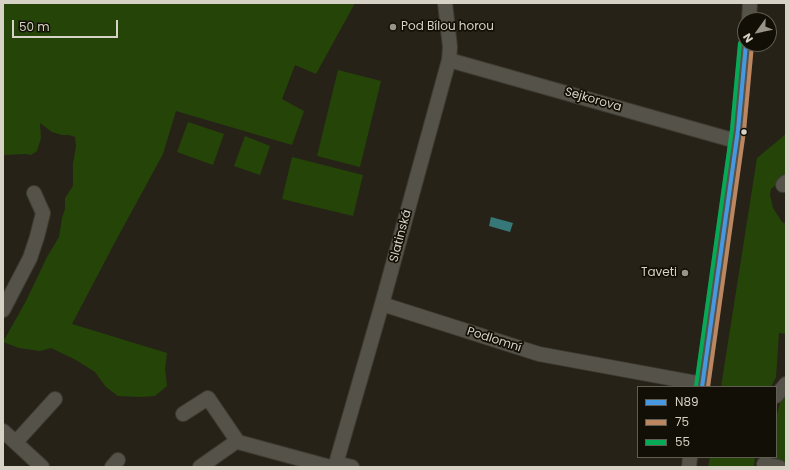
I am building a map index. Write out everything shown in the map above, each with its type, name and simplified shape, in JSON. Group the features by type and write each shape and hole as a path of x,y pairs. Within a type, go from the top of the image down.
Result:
{"street":[{"name":"Slatinská","path":"333,466 382,304 449,60 450,47 445,3"},
{"path":"702,385 736,141 745,52"},
{"name":"Sejkorova","path":"449,60 736,141"},
{"path":"3,310 30,258 37,237 43,213 34,193"},
{"name":"Podlomní","path":"382,304 539,354 702,385"},
{"path":"777,395 786,384"},
{"path":"183,414 208,398 238,442 333,466 352,467"},
{"path":"16,442 55,399"},
{"path":"3,431 42,467"},
{"path":"200,467 237,441"},
{"path":"764,463 778,467"}],"green space":[{"path":"3,3 355,3 316,74 295,65 282,99 304,111 292,145 176,111 163,154 72,324 167,353 165,369 167,386 155,396 118,396 106,387 95,372 76,360 51,348 40,351 19,348 3,342 59,237 65,209 65,198 73,186 73,164 76,146 75,137 52,132 40,123 41,138 37,151 31,155 3,155"},
{"path":"338,70 381,81 360,167 317,156"},
{"path":"188,122 224,134 213,165 177,152"},
{"path":"786,134 786,175 771,189 770,195 773,208 782,222 786,224 786,334 779,333 776,377 772,386 721,386 757,158"},
{"path":"245,136 270,146 260,175 234,166"},
{"path":"292,157 363,175 353,216 282,199"},
{"path":"786,395 786,465 781,463 776,458 777,414 782,396"},
{"path":"710,458 755,458 754,467 708,467"}],"water":[{"path":"491,217 513,223 510,232 489,226"}],"transit line":[{"name":"55","path":"696,386 732,129 739,52"},
{"name":"N89","path":"702,386 738,130 745,52"},
{"name":"75","path":"708,386 744,131 751,52"}],"place":[{"name":"Pod Bílou horou","path":"393,27"},
{"name":"Taveti","path":"685,273"}]}
